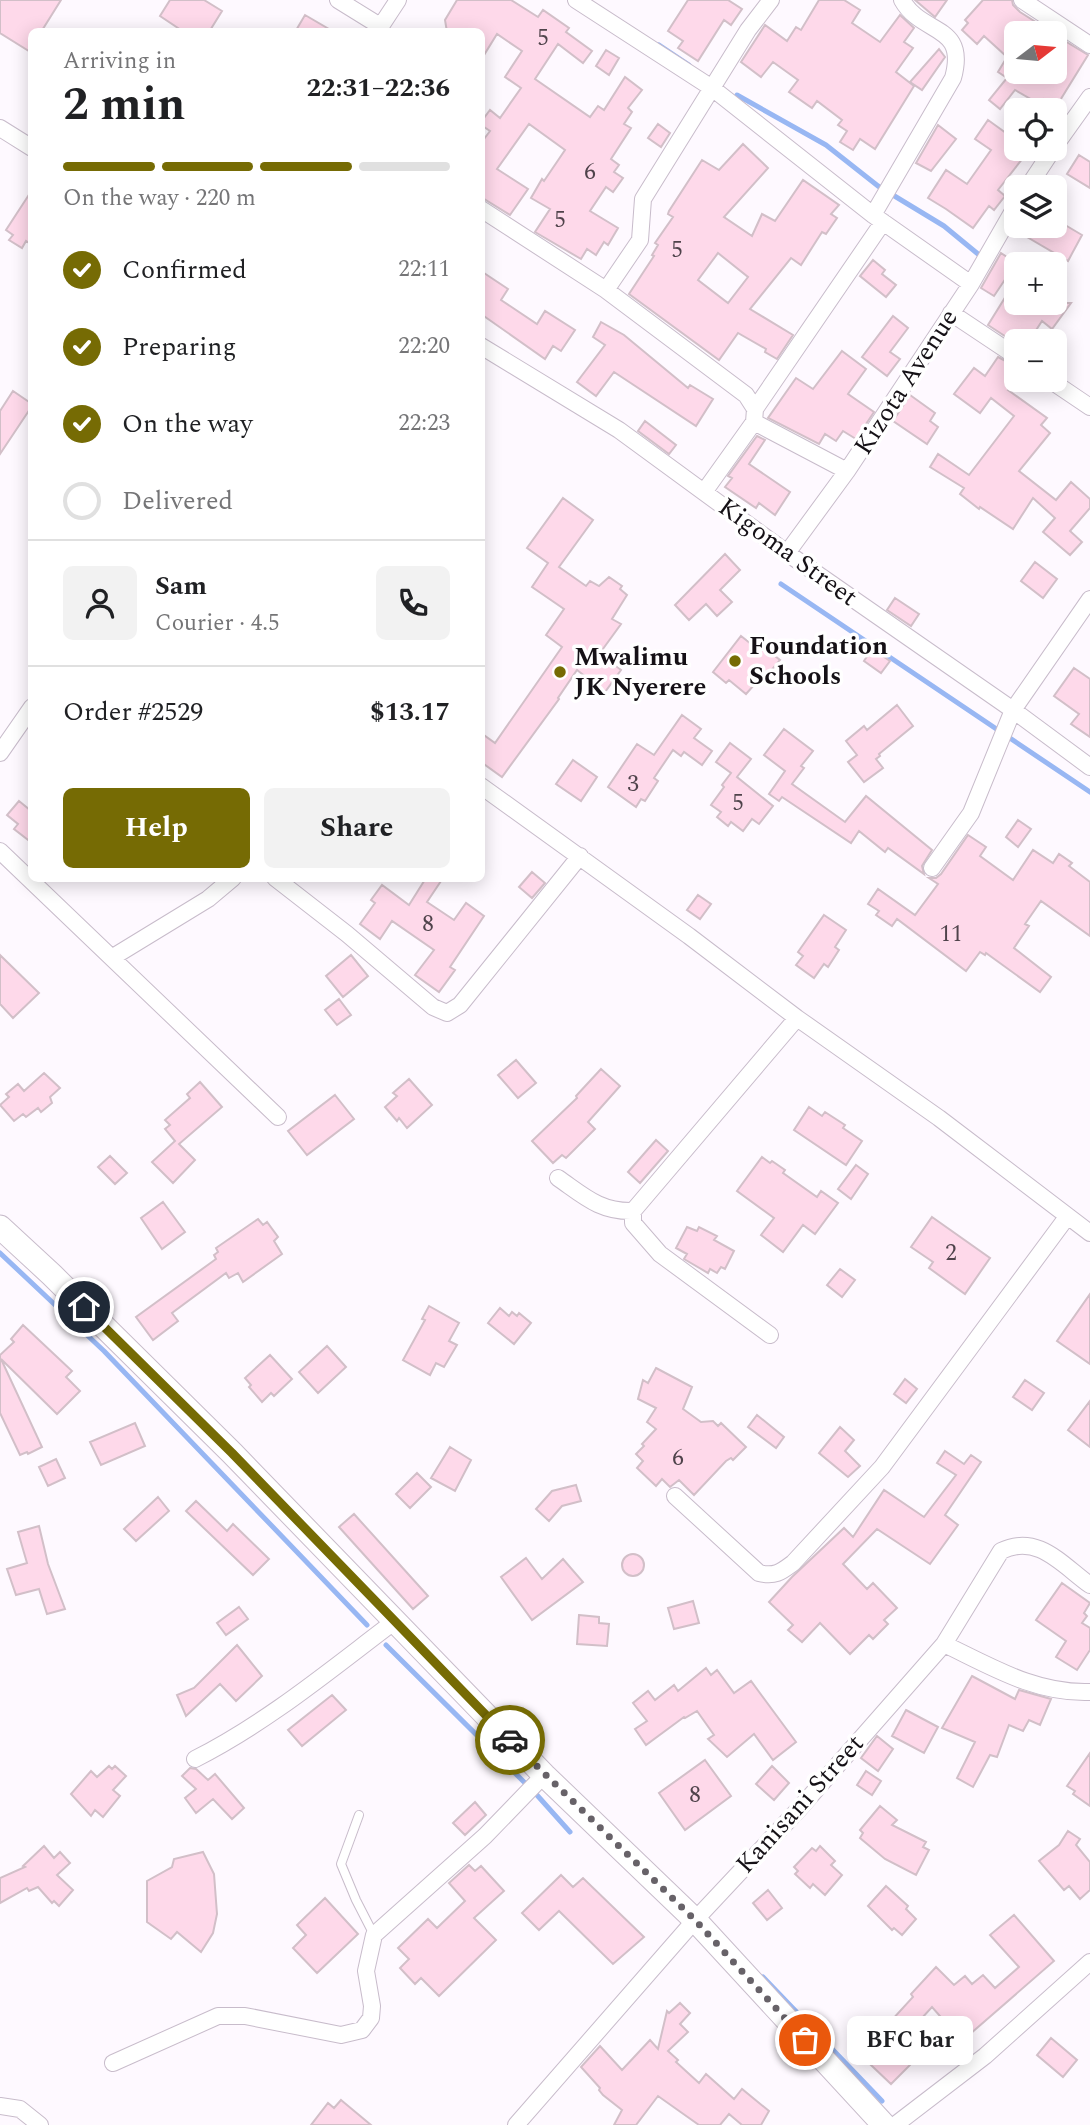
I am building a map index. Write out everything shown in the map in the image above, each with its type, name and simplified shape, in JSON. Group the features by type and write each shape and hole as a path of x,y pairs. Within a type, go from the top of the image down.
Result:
{"main road":[{"path":"0,1227 62,1284 232,1453 544,1775 695,1920 882,2124"}],"street":[{"path":"338,0 377,28"},
{"path":"379,28 398,0"},
{"path":"576,0 712,88 878,218 971,284"},
{"path":"606,290 640,240 643,199 748,30 771,0"},
{"path":"704,492 878,218 953,79 958,62 956,47 946,36 908,11 902,0"},
{"path":"1022,0 1090,45"},
{"path":"1067,129 1090,97"},
{"path":"0,128 28,146"},
{"path":"485,212 606,290 746,395 755,415 848,471"},
{"name":"Kizota Avenue","path":"787,553 848,471 971,284 1004,227"},
{"path":"951,313 1004,348"},
{"name":"Kigoma Street","path":"485,348 619,430 787,553 1013,710 1090,767"},
{"path":"1067,392 1090,407"},
{"path":"932,868 971,813 1013,710 1090,599"},
{"path":"0,753 28,713"},
{"path":"485,789 580,856 797,1018 939,1118 1090,1233"},
{"path":"0,851 28,877"},
{"path":"280,882 433,1007 447,1013 460,1005 580,856"},
{"path":"33,882 278,1117"},
{"path":"113,957 208,899 228,882"},
{"path":"770,1335 660,1254 633,1223 633,1212 797,1018"},
{"path":"558,1178 600,1207 614,1212 633,1212"},
{"path":"675,1496 760,1573 771,1576 780,1573 793,1563 882,1466 1067,1217"},
{"name":"Kanisani Street","path":"516,2125 695,1920 799,1810 944,1644 1001,1550 1014,1544 1034,1545 1055,1557 1090,1585"},
{"path":"195,1759 229,1742 288,1702 394,1621"},
{"path":"944,1644 1035,1686 1090,1692"},
{"path":"113,2063 218,2017 245,2016 341,2035 362,2030 372,2018 366,1971 374,1936 485,1836 544,1775"},
{"path":"882,2124 985,2056 1090,1962"},
{"path":"0,2106 20,2109 30,2122"}],"lane":[{"path":"359,1815 341,1864 374,1936"}],"building":[{"path":"0,0 61,0 44,28 28,28 28,50 0,33"},
{"path":"170,0 204,0 222,11 211,28 178,28 160,16"},
{"path":"457,0 511,0 538,17 543,10 569,28 566,32 592,51 583,63 558,44 535,79 590,117 598,106 604,110 625,77 642,90 628,108 632,112 624,124 631,128 611,159 619,165 614,172 623,178 613,192 606,187 590,211 618,228 608,245 604,242 596,255 587,249 581,259 535,232 550,209 531,198 565,150 529,124 497,169 528,189 510,215 485,199 485,138 490,131 485,128 485,117 490,110 500,118 521,88 505,77 522,51 497,34 485,54 485,28 446,28 445,20"},
{"path":"688,0 728,0 742,9 731,25 724,20 698,61 678,48 683,41 668,31"},
{"path":"819,0 844,0 860,10 852,23 880,42 900,15 914,28 904,42 913,48 896,72 914,86 875,149 860,139 853,150 840,142 847,131 838,125 842,120 817,101 812,108 789,92 798,80 773,62 761,77 741,62 765,25 787,41 796,27 801,30"},
{"path":"915,0 947,0 935,17"},
{"path":"983,0 1012,0 1020,12 1034,21 1004,21 1004,54 984,36 977,44 962,30 968,23 965,20"},
{"path":"305,15 327,28 297,28"},
{"path":"1068,43 1088,55 1061,98 1029,98 1015,90 1009,98 1004,98 1000,109 989,100 1004,82 1004,84 1068,84"},
{"path":"939,49 945,57 922,90 910,82"},
{"path":"606,50 619,58 609,75 596,66"},
{"path":"1004,62 1004,76 998,72"},
{"path":"988,120 1004,132 1004,161 1021,161 1010,175 1004,175 1004,182 998,190 1004,197 994,210 989,206 973,228 928,198 946,170 967,184 991,150 975,139"},
{"path":"658,124 670,133 661,147 648,138"},
{"path":"938,125 956,139 931,171 916,163"},
{"path":"743,144 768,168 724,217 752,236 762,214 775,221 803,180 839,205 831,214 837,218 826,234 822,232 801,265 791,258 750,309 793,335 777,359 765,352 766,349 738,333 719,360 629,294 654,256 652,255 658,245 655,243 673,217 668,214 669,211 702,160 719,170","holes":["718,253 748,277 728,303 698,280"]},
{"path":"1079,155 1090,162 1090,188 1067,174"},
{"path":"28,196 28,242 26,241 22,248 9,240 13,235 6,230"},
{"path":"1067,226 1082,235 1068,261 1067,252 1053,252 1029,238 1067,238"},
{"path":"1001,253 1004,255 1004,281 994,296 981,288"},
{"path":"873,260 885,270 882,274 896,285 886,297 860,276"},
{"path":"485,274 508,289 501,300 537,324 545,311 575,330 561,351 553,346 545,359 485,317"},
{"path":"1004,299 1004,315 1062,315 1052,329 1042,321 1037,329 1004,329 1004,335 988,325"},
{"path":"893,316 908,328 890,352 900,359 887,376 862,357"},
{"path":"601,322 624,335 688,388 690,385 713,399 696,426 614,372 596,396 577,382 605,345 593,337"},
{"path":"842,351 866,369 848,394 874,412 856,439 843,431 836,441 825,434 819,444 768,418 796,378 813,389"},
{"path":"998,357 1004,360 1004,392 1011,392 1047,418 1041,425 1050,433 1019,471 1056,500 1071,482 1090,499 1090,508 1070,531 1082,542 1070,555 1043,532 1055,518 1033,498 1013,529 980,507 979,509 960,494 964,488 930,467 938,454 969,475 1014,416 991,398 980,413 954,394 974,368 985,376"},
{"path":"13,391 28,401 28,412 0,454 0,411"},
{"path":"910,395 935,413 930,421 938,427 927,444 893,421"},
{"path":"645,421 676,445 669,454 638,431"},
{"path":"757,436 765,440 749,464 790,492 775,515 759,503 756,508 725,487 732,478 728,476"},
{"path":"563,498 593,520 559,567 586,586 590,581 599,586 609,577 622,586 620,589 627,595 612,619 621,624 600,653 621,670 605,692 577,670 502,777 485,765 485,736 495,743 562,647 546,635 564,609 532,587 548,563 527,548"},
{"path":"725,554 740,570 720,590 732,602 717,616 706,604 689,620 675,605"},
{"path":"1035,562 1057,579 1043,598 1021,581"},
{"path":"895,598 919,614 911,626 887,610"},
{"path":"741,636 755,647 758,643 780,660 765,678 762,676 746,694 729,680 726,683 713,672"},
{"path":"872,649 890,661 881,673 864,661"},
{"path":"1074,668 1090,679 1090,737 1071,724 1079,714 1054,696"},
{"path":"897,705 913,726 879,754 876,759 883,768 864,782 848,762 857,755 846,741 864,726 867,730"},
{"path":"682,715 701,729 694,738 712,751 702,765 684,752 681,756 673,750 654,778 658,781 645,801 641,799 636,807 608,787 637,744 654,755"},
{"path":"784,729 813,751 792,784 845,822 866,796 932,850 922,866 924,874 888,848 885,852 859,831 851,843 782,797 779,801 769,794 785,771 764,755"},
{"path":"730,743 751,759 737,777 773,806 759,824 752,819 743,831 731,822 728,826 717,817 721,812 711,805 731,773 716,762"},
{"path":"573,760 597,777 581,801 556,784"},
{"path":"19,801 28,808 28,840 14,829 18,824 7,815"},
{"path":"1018,820 1031,829 1018,847 1006,837"},
{"path":"968,835 986,847 980,856 1013,880 1033,850 1053,863 1059,854 1072,863 1069,866 1090,882 1090,936 1041,901 1025,924 1029,926 1014,948 1051,977 1040,992 986,953 985,955 980,952 966,971 897,919 892,926 876,915 879,911 868,904 878,889 915,915 938,884 929,878 936,878 941,874"},
{"path":"532,872 545,883 532,898 519,887"},
{"path":"423,882 440,882 427,902 454,920 466,903 484,916 450,967 455,970 439,992 415,975 434,950 392,921 380,939 360,924 375,903 371,900 382,885 409,905"},
{"path":"698,895 711,904 700,919 687,910"},
{"path":"824,915 846,930 835,947 839,950 828,967 824,964 814,978 796,965 803,956 798,952"},
{"path":"0,955 39,993 13,1018 0,1004"},
{"path":"351,955 368,976 343,997 326,976"},
{"path":"339,999 351,1015 337,1025 325,1010"},
{"path":"516,1060 536,1083 518,1098 498,1075"},
{"path":"601,1069 620,1086 588,1122 595,1129 566,1158 562,1155 553,1163 532,1141 577,1098"},
{"path":"44,1073 60,1088 50,1097 52,1103 41,1112 38,1108 26,1117 23,1114 14,1121 0,1105 9,1097 6,1094 18,1084 24,1091"},
{"path":"409,1079 432,1105 407,1128 385,1107 397,1096 393,1093"},
{"path":"200,1082 222,1107 179,1144 195,1160 173,1183 152,1162 175,1141 165,1129 170,1125 165,1120 190,1098 187,1094"},
{"path":"335,1095 354,1119 307,1155 288,1131"},
{"path":"809,1107 822,1116 825,1112 845,1125 843,1128 862,1141 846,1165 794,1130"},
{"path":"656,1140 668,1151 640,1183 628,1172"},
{"path":"110,1156 127,1173 115,1184 98,1167"},
{"path":"762,1157 785,1170 783,1173 817,1197 821,1191 838,1203 815,1234 803,1225 783,1252 761,1235 774,1218 737,1191"},
{"path":"856,1165 868,1174 851,1199 838,1189"},
{"path":"163,1202 185,1232 162,1249 141,1218"},
{"path":"932,1217 990,1258 965,1294 929,1268 933,1262 911,1247"},
{"path":"258,1219 263,1225 267,1222 278,1237 274,1241 282,1254 243,1282 238,1273 229,1278 226,1273 172,1313 178,1321 153,1340 136,1317 216,1259 216,1248"},
{"path":"687,1227 697,1231 699,1227 717,1236 714,1240 734,1251 725,1269 721,1267 717,1273 710,1269 708,1273 684,1259 687,1254 676,1248"},
{"path":"840,1269 855,1280 842,1297 827,1285"},
{"path":"1090,1294 1090,1364 1057,1341"},
{"path":"429,1306 459,1323 449,1341 457,1345 444,1367 436,1363 430,1375 403,1360 425,1320 422,1319"},
{"path":"500,1308 509,1316 512,1312 517,1316 519,1313 531,1323 514,1344 488,1323"},
{"path":"23,1325 72,1371 66,1377 80,1391 57,1414 1,1359 42,1447 20,1455 0,1413 0,1355 14,1342 11,1339"},
{"path":"327,1346 346,1367 318,1393 299,1372"},
{"path":"270,1355 292,1379 274,1396 271,1393 262,1402 245,1378"},
{"path":"656,1368 692,1387 683,1409 701,1422 713,1421 718,1426 721,1423 746,1447 733,1460 731,1458 726,1461 694,1495 679,1480 670,1487 662,1479 656,1486 637,1468 643,1461 636,1454 656,1429 647,1422 656,1408 638,1399 643,1380 648,1383"},
{"path":"905,1379 917,1389 906,1403 894,1394"},
{"path":"1025,1380 1044,1393 1032,1410 1013,1397"},
{"path":"1090,1401 1090,1447 1068,1430"},
{"path":"757,1415 784,1437 776,1448 748,1427"},
{"path":"135,1423 145,1446 101,1465 90,1442"},
{"path":"840,1427 854,1440 845,1451 860,1466 848,1477 819,1453"},
{"path":"450,1447 471,1460 455,1491 431,1478"},
{"path":"945,1451 964,1464 971,1455 981,1462 945,1515 958,1525 930,1564 877,1529 843,1564 867,1589 873,1583 897,1608 884,1620 888,1624 873,1639 869,1635 850,1654 820,1623 802,1642 788,1630 793,1625 769,1602 844,1528 853,1537 884,1490 924,1517 956,1475 937,1463"},
{"path":"56,1459 65,1478 48,1486 39,1467"},
{"path":"417,1473 431,1487 410,1508 396,1494"},
{"path":"576,1485 581,1501 562,1506 549,1521 536,1509 552,1491"},
{"path":"158,1497 169,1511 136,1541 124,1529"},
{"path":"196,1501 227,1531 233,1524 269,1559 253,1575 186,1511"},
{"path":"354,1514 428,1596 413,1609 339,1527"},
{"path":"39,1526 48,1564 65,1609 47,1614 39,1589 16,1595 7,1569 27,1563 18,1532"},
{"path":"633,1554 641,1557 644,1565 641,1573 633,1576 625,1573 622,1565 625,1557"},
{"path":"526,1558 542,1579 563,1559 583,1582 532,1620 501,1577"},
{"path":"1062,1583 1090,1603 1082,1623 1090,1628 1090,1650 1077,1670 1056,1657 1066,1641 1036,1620"},
{"path":"693,1601 699,1623 674,1629 668,1608"},
{"path":"239,1607 248,1619 226,1635 217,1623"},
{"path":"579,1615 599,1617 599,1623 609,1624 607,1646 577,1644"},
{"path":"237,1645 262,1676 236,1701 220,1684 186,1716 177,1695 194,1688"},
{"path":"706,1668 711,1675 717,1670 734,1693 751,1681 796,1742 773,1760 754,1734 727,1757 708,1739 714,1735 697,1711 684,1717 646,1745 635,1729 647,1721 633,1703 648,1691 655,1700 674,1685 678,1691"},
{"path":"972,1676 1015,1699 1019,1690 1051,1699 1040,1725 1029,1720 1023,1731 1009,1725 997,1757 990,1755 973,1787 957,1778 975,1742 942,1728"},
{"path":"332,1695 346,1710 302,1746 288,1730"},
{"path":"906,1710 938,1727 924,1753 892,1736"},
{"path":"877,1736 893,1749 878,1771 861,1758"},
{"path":"1090,1753 1090,1806 1067,1786"},
{"path":"705,1760 731,1796 685,1830 659,1793"},
{"path":"109,1766 112,1769 115,1766 126,1776 113,1790 120,1796 103,1817 95,1810 91,1816 71,1794 91,1771 97,1777"},
{"path":"772,1766 789,1783 774,1800 756,1784"},
{"path":"190,1768 196,1769 208,1780 215,1774 244,1808 232,1819 213,1799 196,1813 185,1798 196,1789 182,1776"},
{"path":"866,1771 881,1781 872,1795 857,1785"},
{"path":"475,1802 486,1815 465,1835 453,1823"},
{"path":"880,1806 897,1820 892,1825 926,1842 923,1847 929,1850 916,1875 885,1859 860,1838 863,1833 860,1830"},
{"path":"1068,1831 1080,1839 1076,1845 1090,1862 1090,1890 1080,1899 1069,1886 1064,1890 1039,1861 1059,1845"},
{"path":"44,1846 54,1858 60,1852 70,1863 57,1875 73,1890 59,1906 54,1901 52,1903 38,1887 29,1891 27,1888 0,1903 0,1878 25,1867 23,1866"},
{"path":"820,1846 835,1861 831,1865 842,1875 825,1895 813,1884 810,1888 795,1874 798,1871 794,1867 812,1848 816,1851"},
{"path":"203,1852 214,1874 217,1914 213,1933 201,1952 177,1932 171,1939 147,1922 147,1881 172,1867 174,1859"},
{"path":"469,1865 475,1871 481,1866 504,1891 474,1918 496,1940 439,1996 421,1978 415,1984 400,1968 409,1959 398,1948 428,1919 437,1928 465,1901 449,1883"},
{"path":"561,1875 573,1887 583,1878 644,1937 613,1964 559,1911 539,1930 522,1913"},
{"path":"886,1886 908,1906 906,1909 916,1919 902,1935 894,1928 892,1930 868,1906"},
{"path":"768,1890 782,1908 767,1920 753,1903"},
{"path":"325,1898 358,1934 317,1973 293,1948 306,1935 297,1925"},
{"path":"1014,1915 1054,1961 962,2041 932,2007 899,2043 913,2062 891,2084 853,2048 873,2027 880,2033 936,1967 954,1985 965,1976 972,1984 983,1975 995,1988 1019,1967 990,1935"},
{"path":"680,2003 690,2013 680,2024 688,2032 668,2051 699,2083 706,2074 734,2099 742,2089 769,2111 761,2125 742,2125 729,2114 720,2125 699,2125 658,2096 636,2125 614,2125 622,2110 603,2095 581,2067 600,2046 622,2070 650,2040 658,2049 667,2011 669,2013"},
{"path":"1051,2038 1077,2060 1063,2077 1037,2055"},
{"path":"341,2100 371,2125 311,2125 328,2103 334,2108"}],"waterway":[{"path":"659,45 689,65"},
{"path":"737,95 826,145 878,186 944,226 978,254"},
{"path":"781,584 1090,792"},
{"path":"0,1253 104,1351 367,1625"},
{"path":"386,1645 525,1783"},
{"path":"536,1794 570,1832"},
{"path":"763,1977 882,2101"}],"way so far":[{"path":"510,1740 695,1920 805,2040"}],"place":[{"name":"Foundation Schools","path":"735,661"},
{"name":"Mwalimu JK Nyerere","path":"560,672"},
{"name":"BFC bar","path":"805,2040"}],"route":[{"path":"84,1307 232,1453 510,1740"}]}
